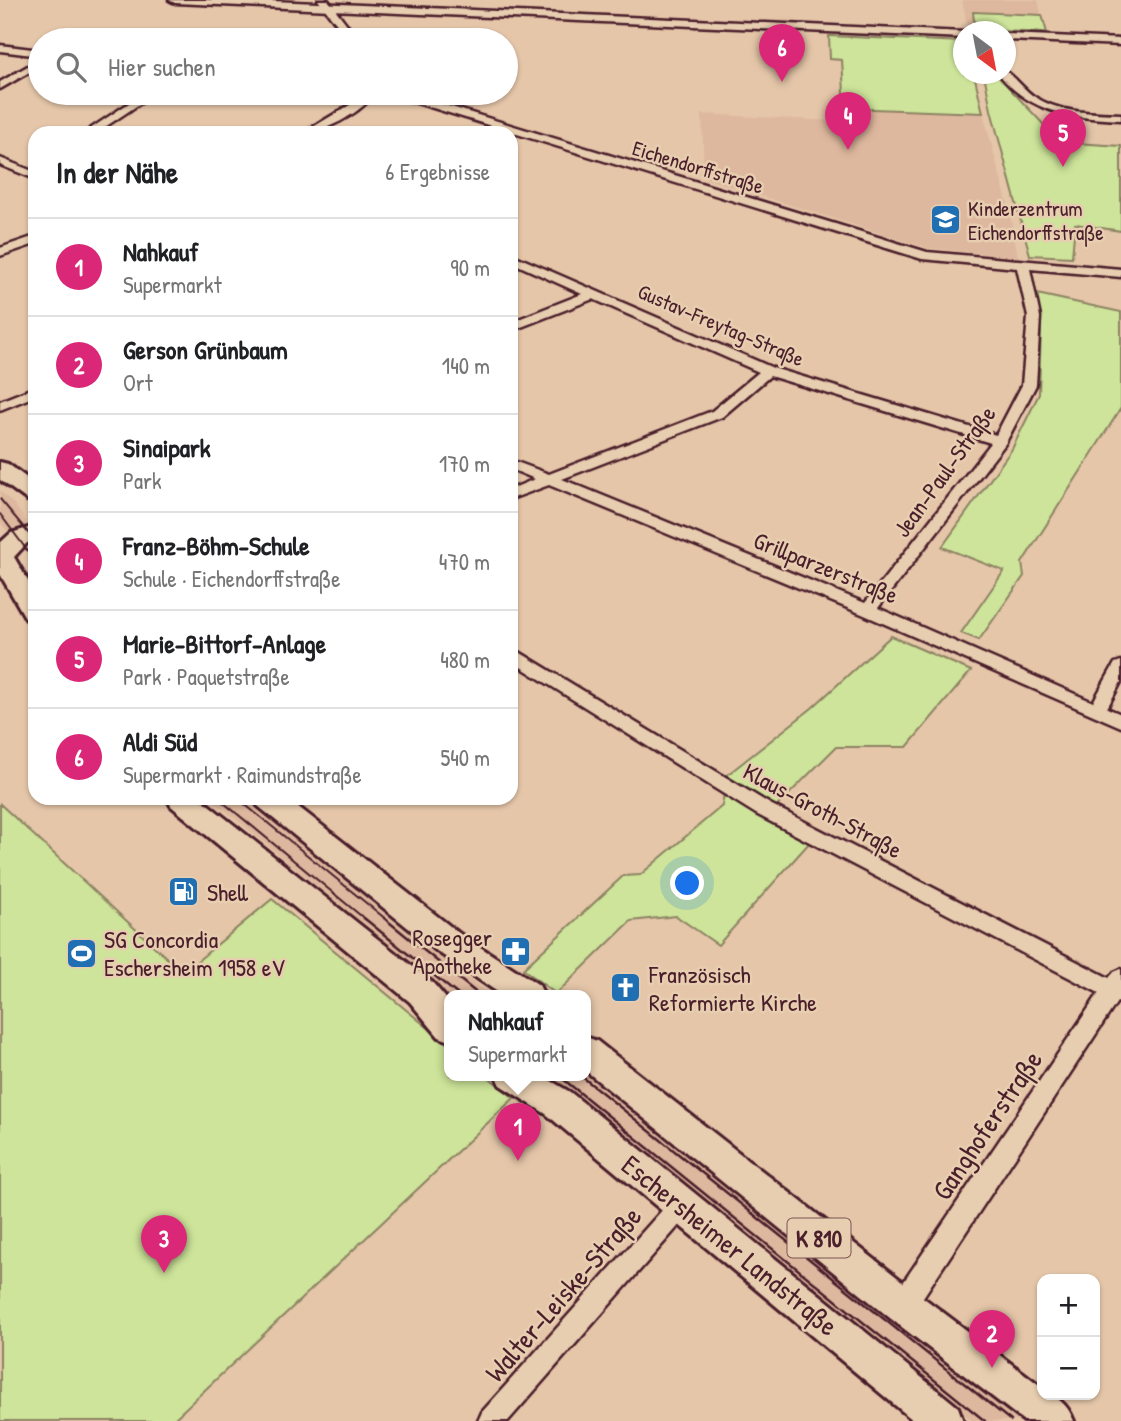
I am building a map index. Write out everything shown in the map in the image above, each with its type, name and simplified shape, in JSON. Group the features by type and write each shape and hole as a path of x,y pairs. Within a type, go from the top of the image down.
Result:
{"main road":[{"path":"0,469 28,490"},
{"path":"28,535 19,538 1,559 28,602"},
{"path":"190,805 421,992 444,1020"},
{"path":"277,805 449,943 520,990"},
{"name":"K 810","path":"591,1055 903,1305 1055,1421"},
{"name":"Eschersheimer Landstraße","path":"522,1081 558,1103 944,1421"}],"street":[{"path":"175,0 325,3 953,34"},
{"path":"325,3 345,28"},
{"path":"1016,37 1121,42"},
{"path":"0,48 28,52"},
{"path":"0,86 28,69"},
{"path":"1014,84 1031,101 1053,111 1121,117"},
{"path":"100,126 132,105"},
{"path":"320,126 357,105"},
{"name":"Eichendorffstraße","path":"439,105 506,126"},
{"name":"Eichendorffstraße","path":"518,130 926,256 1121,274"},
{"path":"0,161 28,173"},
{"path":"21,170 28,166"},
{"path":"0,253 28,243"},
{"name":"Gustav-Freytag-Straße","path":"518,261 768,371 1000,441"},
{"name":"Jean-Paul-Straße","path":"868,610 1000,441 1029,385 1034,317 1023,265"},
{"path":"518,324 593,294"},
{"path":"518,491 717,414 768,371"},
{"path":"0,406 28,394"},
{"name":"Grillparzerstraße","path":"518,467 868,610 1121,721"},
{"name":"Klaus-Groth-Straße","path":"518,657 763,809 1118,987"},
{"path":"1097,710 1120,671"},
{"name":"Ganghoferstraße","path":"903,1305 1118,987"},
{"name":"Walter-Leiske-Straße","path":"491,1421 681,1206"}],"shaded area":[{"path":"962,0 1038,0 1045,31 1016,30 1016,21 966,21"},
{"path":"845,108 983,113 1009,209 1018,257 927,248 704,178 702,114 833,121 834,110"},
{"path":"0,491 15,505 28,524 7,531 0,522"},
{"path":"218,805 256,805 483,990 444,991"},
{"path":"591,1076 1025,1421 973,1421 553,1081 591,1081"}],"green space":[{"path":"973,12 1042,15 1047,33 1016,32 1016,21 974,21"},
{"path":"829,36 953,42 953,84 976,84 983,113 845,108 842,60 830,59"},
{"path":"986,84 1005,84 1060,142 1121,146 1121,231 1075,224 1072,257 1030,255"},
{"path":"1037,294 1121,312 1121,408 1022,563 1024,576 979,640 961,633 1004,571 942,547 1012,449 1039,394 1041,326"},
{"path":"891,636 971,671 907,747 836,747 764,819 810,842 718,945 676,916 631,921 560,990 551,990 523,969 623,876 640,875 722,806 727,775 812,708"},
{"path":"0,804 183,973 272,899 444,1041 444,1081 493,1081 514,1098 172,1421 0,1421"}],"tram line":[{"path":"0,499 28,533"},
{"path":"0,514 28,552"},
{"path":"226,805 366,920"},
{"path":"246,805 387,920"},
{"path":"364,918 452,990"},
{"path":"384,918 473,990"},
{"path":"565,1081 985,1421"},
{"path":"587,1081 1011,1421"}],"place":[{"name":"Aldi Süd","path":"782,82"},
{"name":"Franz-Böhm-Schule","path":"848,150"},
{"name":"Marie-Bittorf-Anlage","path":"1063,167"},
{"name":"Kinderzentrum Eichendorffstraße","path":"945,220"},
{"name":"Shell","path":"184,892"},
{"name":"Rosegger Apotheke","path":"515,951"},
{"name":"SG Concordia Eschersheim 1958 eV","path":"81,953"},
{"name":"Französisch Reformierte Kirche","path":"626,988"},
{"name":"Nahkauf","path":"518,1161"},
{"name":"Sinaipark","path":"164,1273"},
{"name":"Gerson Grünbaum","path":"992,1368"}]}
